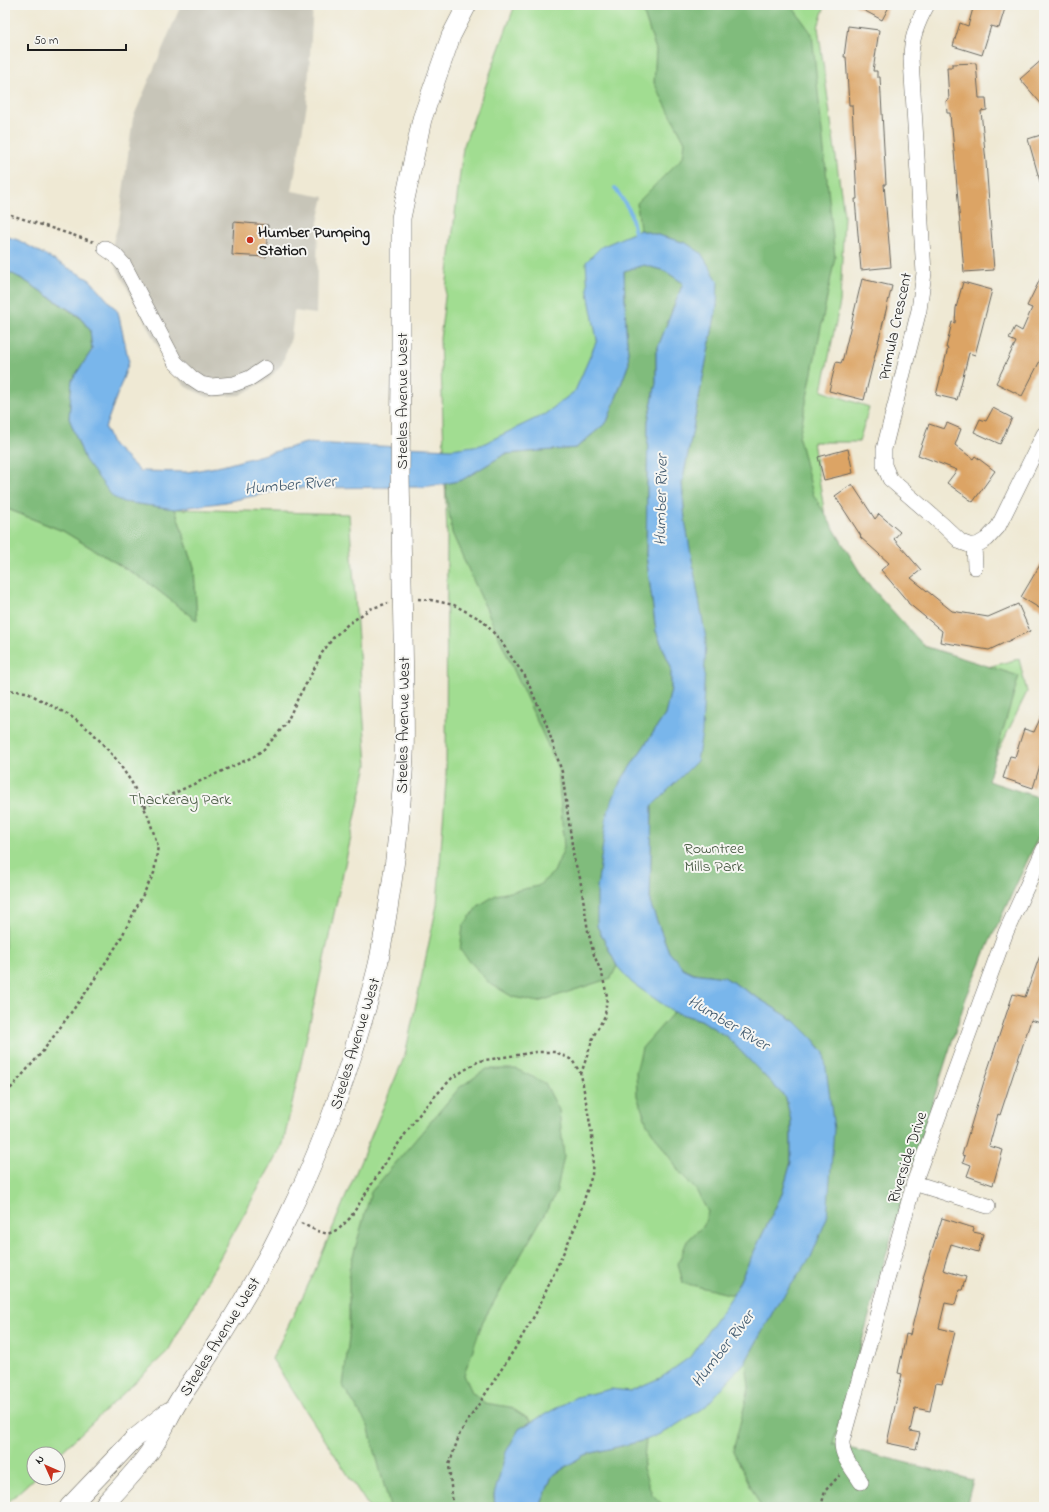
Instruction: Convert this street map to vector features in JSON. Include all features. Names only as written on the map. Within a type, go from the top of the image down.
[{"type":"main road","name":"Steeles Avenue West","points":[[102,1507],[150,1452],[175,1406],[235,1316],[270,1255],[312,1167],[351,1063],[370,998],[379,959],[392,879],[404,754],[400,474],[401,218],[422,119],[451,36],[466,5]]},
{"type":"main road","name":"Steeles Avenue West","points":[[69,1507],[134,1439],[175,1406]]},
{"type":"street","name":"Primula Crescent","points":[[927,5],[915,30],[911,48],[924,259],[923,286],[919,310],[883,458],[886,472],[890,479],[961,542],[971,545]]},
{"type":"street","points":[[105,248],[124,265],[175,362],[192,378],[201,384],[211,386],[234,384],[250,378],[265,368]]},
{"type":"street","points":[[975,567],[971,545],[977,545],[987,539],[998,527],[1044,434]]},
{"type":"street","name":"Riverside Drive","points":[[861,1482],[842,1449],[842,1441],[914,1183],[1006,932],[1044,849]]},
{"type":"street","points":[[914,1183],[988,1206]]},
{"type":"path","points":[[5,213],[83,238],[105,248]]},
{"type":"path","points":[[415,599],[431,600],[454,606],[482,620],[500,640],[525,676],[546,723],[562,772],[574,859],[580,878],[588,932],[594,955],[602,974],[607,996],[605,1016],[594,1035],[581,1074]]},
{"type":"path","points":[[144,807],[253,757],[264,749],[286,724],[322,653],[333,638],[347,625],[370,609],[392,601]]},
{"type":"path","points":[[5,690],[26,692],[69,715],[92,732],[116,759],[132,783],[144,807],[158,846],[154,873],[120,942],[86,992],[43,1050],[5,1095]]},
{"type":"path","points":[[289,1217],[317,1231],[328,1234],[339,1229],[350,1218],[393,1151],[424,1108],[452,1078],[479,1061],[536,1052],[556,1052],[572,1060],[581,1074],[592,1135],[592,1175],[576,1225],[536,1313],[514,1350],[460,1433],[449,1465],[453,1507]]},
{"type":"path","points":[[821,1507],[825,1491],[850,1465]]},
{"type":"shaded area","points":[[181,5],[313,5],[307,104],[292,191],[324,197],[318,222],[316,314],[294,311],[291,338],[282,364],[269,379],[240,395],[208,397],[186,387],[170,370],[111,257],[113,242],[119,222],[133,118]]},
{"type":"green space","name":"Rowntree Mills Park","points":[[515,5],[825,5],[818,27],[844,215],[840,302],[822,391],[869,407],[859,442],[813,442],[828,534],[925,654],[968,672],[1019,659],[1027,692],[981,787],[892,1185],[830,1507],[369,1507],[272,1359],[313,1275],[405,1055],[437,905],[446,780],[447,534],[440,339],[463,148]]},
{"type":"green space","points":[[641,5],[791,5],[812,34],[835,257],[799,438],[813,494],[864,579],[924,646],[1019,676],[988,781],[1044,799],[1044,825],[989,943],[966,998],[905,1188],[833,1444],[973,1480],[966,1507],[761,1507],[733,1451],[749,1388],[746,1361],[775,1308],[824,1053],[813,1039],[795,1021],[724,977],[693,973],[683,968],[669,952],[650,903],[652,806],[697,761],[682,484],[717,306],[686,243],[640,230],[637,203],[683,157],[685,142],[654,83],[656,50]]},
{"type":"green space","points":[[644,265],[665,271],[683,283],[656,352],[656,383],[648,421],[646,555],[656,631],[671,667],[671,689],[665,715],[620,782],[597,926],[617,966],[611,978],[538,1002],[513,997],[489,983],[460,950],[463,926],[478,906],[496,895],[538,886],[554,872],[564,848],[558,768],[452,533],[445,484],[462,480],[505,454],[576,448],[607,422],[629,363],[626,330],[624,271]]},
{"type":"green space","points":[[5,270],[24,280],[79,317],[90,330],[92,350],[72,380],[69,418],[85,460],[123,502],[175,509],[194,567],[197,621],[146,581],[63,531],[5,508]]},
{"type":"green space","name":"Thackeray Park","points":[[5,508],[63,531],[146,581],[196,620],[194,567],[175,509],[349,514],[367,765],[283,1144],[168,1351],[66,1447],[66,1446],[26,1446],[26,1485],[5,1505]]},
{"type":"green space","points":[[674,1012],[701,1020],[727,1037],[786,1098],[791,1121],[791,1162],[782,1194],[733,1295],[683,1283],[678,1264],[687,1241],[704,1225],[708,1212],[696,1190],[678,1170],[647,1124],[637,1096],[636,1072],[642,1048]]},
{"type":"green space","points":[[487,1069],[516,1069],[545,1083],[559,1110],[564,1156],[556,1194],[483,1321],[464,1375],[472,1392],[485,1403],[510,1407],[532,1421],[519,1429],[494,1495],[495,1507],[390,1507],[368,1426],[343,1386],[349,1337],[349,1270],[371,1192],[460,1087]]},
{"type":"green space","points":[[646,1440],[643,1468],[652,1494],[665,1507],[540,1507],[552,1476],[584,1455]]},
{"type":"water","name":"Humber River","points":[[640,230],[686,243],[701,253],[718,281],[717,306],[682,484],[685,520],[706,639],[702,733],[697,761],[652,806],[650,903],[669,952],[683,968],[693,973],[724,977],[795,1021],[813,1039],[824,1053],[834,1129],[827,1218],[811,1257],[775,1308],[746,1361],[706,1406],[667,1431],[646,1440],[584,1455],[552,1476],[540,1507],[495,1507],[494,1495],[506,1452],[519,1429],[576,1397],[611,1389],[630,1391],[662,1377],[690,1357],[733,1295],[782,1194],[791,1162],[791,1121],[786,1098],[727,1037],[701,1020],[674,1012],[632,983],[617,966],[597,926],[597,888],[607,813],[620,782],[665,715],[671,689],[671,667],[656,631],[646,555],[648,421],[656,383],[656,352],[683,283],[665,271],[644,265],[624,271],[626,330],[629,363],[607,422],[576,448],[505,454],[462,480],[445,484],[422,487],[290,488],[226,502],[175,509],[123,502],[113,497],[85,460],[69,418],[72,380],[92,350],[90,330],[79,316],[24,280],[5,270],[5,236],[18,240],[90,280],[118,312],[129,362],[105,428],[113,445],[140,471],[187,472],[222,466],[306,443],[451,449],[481,445],[545,414],[575,391],[597,340],[588,293],[586,262],[601,247]]},
{"type":"building","points":[[854,5],[890,5],[882,20]]},
{"type":"building","points":[[974,5],[1006,5],[999,28],[991,26],[982,55],[953,46],[960,23],[968,26]]},
{"type":"building","points":[[848,26],[879,30],[873,71],[877,71],[877,77],[880,77],[886,184],[884,184],[891,267],[861,270],[855,199],[857,199],[852,105],[849,105],[846,57],[844,57]]},
{"type":"building","points":[[1044,58],[1044,107],[1020,79]]},
{"type":"building","points":[[976,63],[979,98],[986,98],[987,110],[981,111],[994,270],[964,272],[952,127],[950,113],[947,113],[946,101],[949,100],[947,67],[952,67],[952,64]]},
{"type":"building","points":[[1044,134],[1044,184],[1041,185],[1028,139]]},
{"type":"building","name":"Humber Pumping Station","points":[[234,222],[268,225],[266,257],[232,255]]},
{"type":"building","points":[[1044,271],[1044,353],[1022,396],[996,383],[1016,342],[1009,339],[1015,327],[1022,331],[1032,308],[1027,306]]},
{"type":"building","points":[[862,279],[892,286],[864,400],[829,391],[836,362],[841,363],[843,358]]},
{"type":"building","points":[[963,282],[992,290],[975,355],[969,353],[957,400],[936,395],[948,348],[946,348],[952,322],[955,323],[956,308]]},
{"type":"building","points":[[993,408],[1012,418],[1000,444],[974,432],[980,419],[986,421]]},
{"type":"building","points":[[947,423],[961,429],[955,445],[973,459],[975,456],[995,471],[973,502],[947,483],[957,470],[918,455],[929,424],[944,429]]},
{"type":"building","points":[[848,449],[853,473],[824,480],[818,457]]},
{"type":"building","points":[[852,484],[875,519],[879,514],[900,532],[894,539],[921,570],[911,578],[952,611],[988,617],[1018,604],[1030,631],[989,650],[940,642],[942,631],[908,603],[881,570],[889,563],[860,537],[861,536],[835,496]]},
{"type":"building","points":[[1044,558],[1044,611],[1021,597]]},
{"type":"building","points":[[1044,710],[1044,756],[1033,788],[1003,778],[1010,756],[1015,757],[1024,729],[1034,732]]},
{"type":"building","points":[[1043,947],[1044,1024],[1031,1020],[1000,1115],[998,1114],[989,1146],[1003,1150],[993,1185],[967,1176],[971,1165],[963,1162],[965,1156],[962,1155],[985,1078],[1013,994],[1025,997]]},
{"type":"building","points":[[942,1218],[974,1228],[973,1232],[983,1234],[978,1252],[951,1244],[943,1270],[966,1277],[962,1290],[959,1290],[955,1305],[945,1303],[939,1328],[955,1332],[942,1384],[936,1383],[930,1411],[915,1408],[910,1431],[920,1433],[916,1449],[887,1443],[902,1374],[898,1373],[906,1334],[910,1335],[923,1278]]},
{"type":"waterway","points":[[615,188],[630,211],[636,237]]},
{"type":"place","name":"Humber Pumping Station","points":[[250,240]]}]
